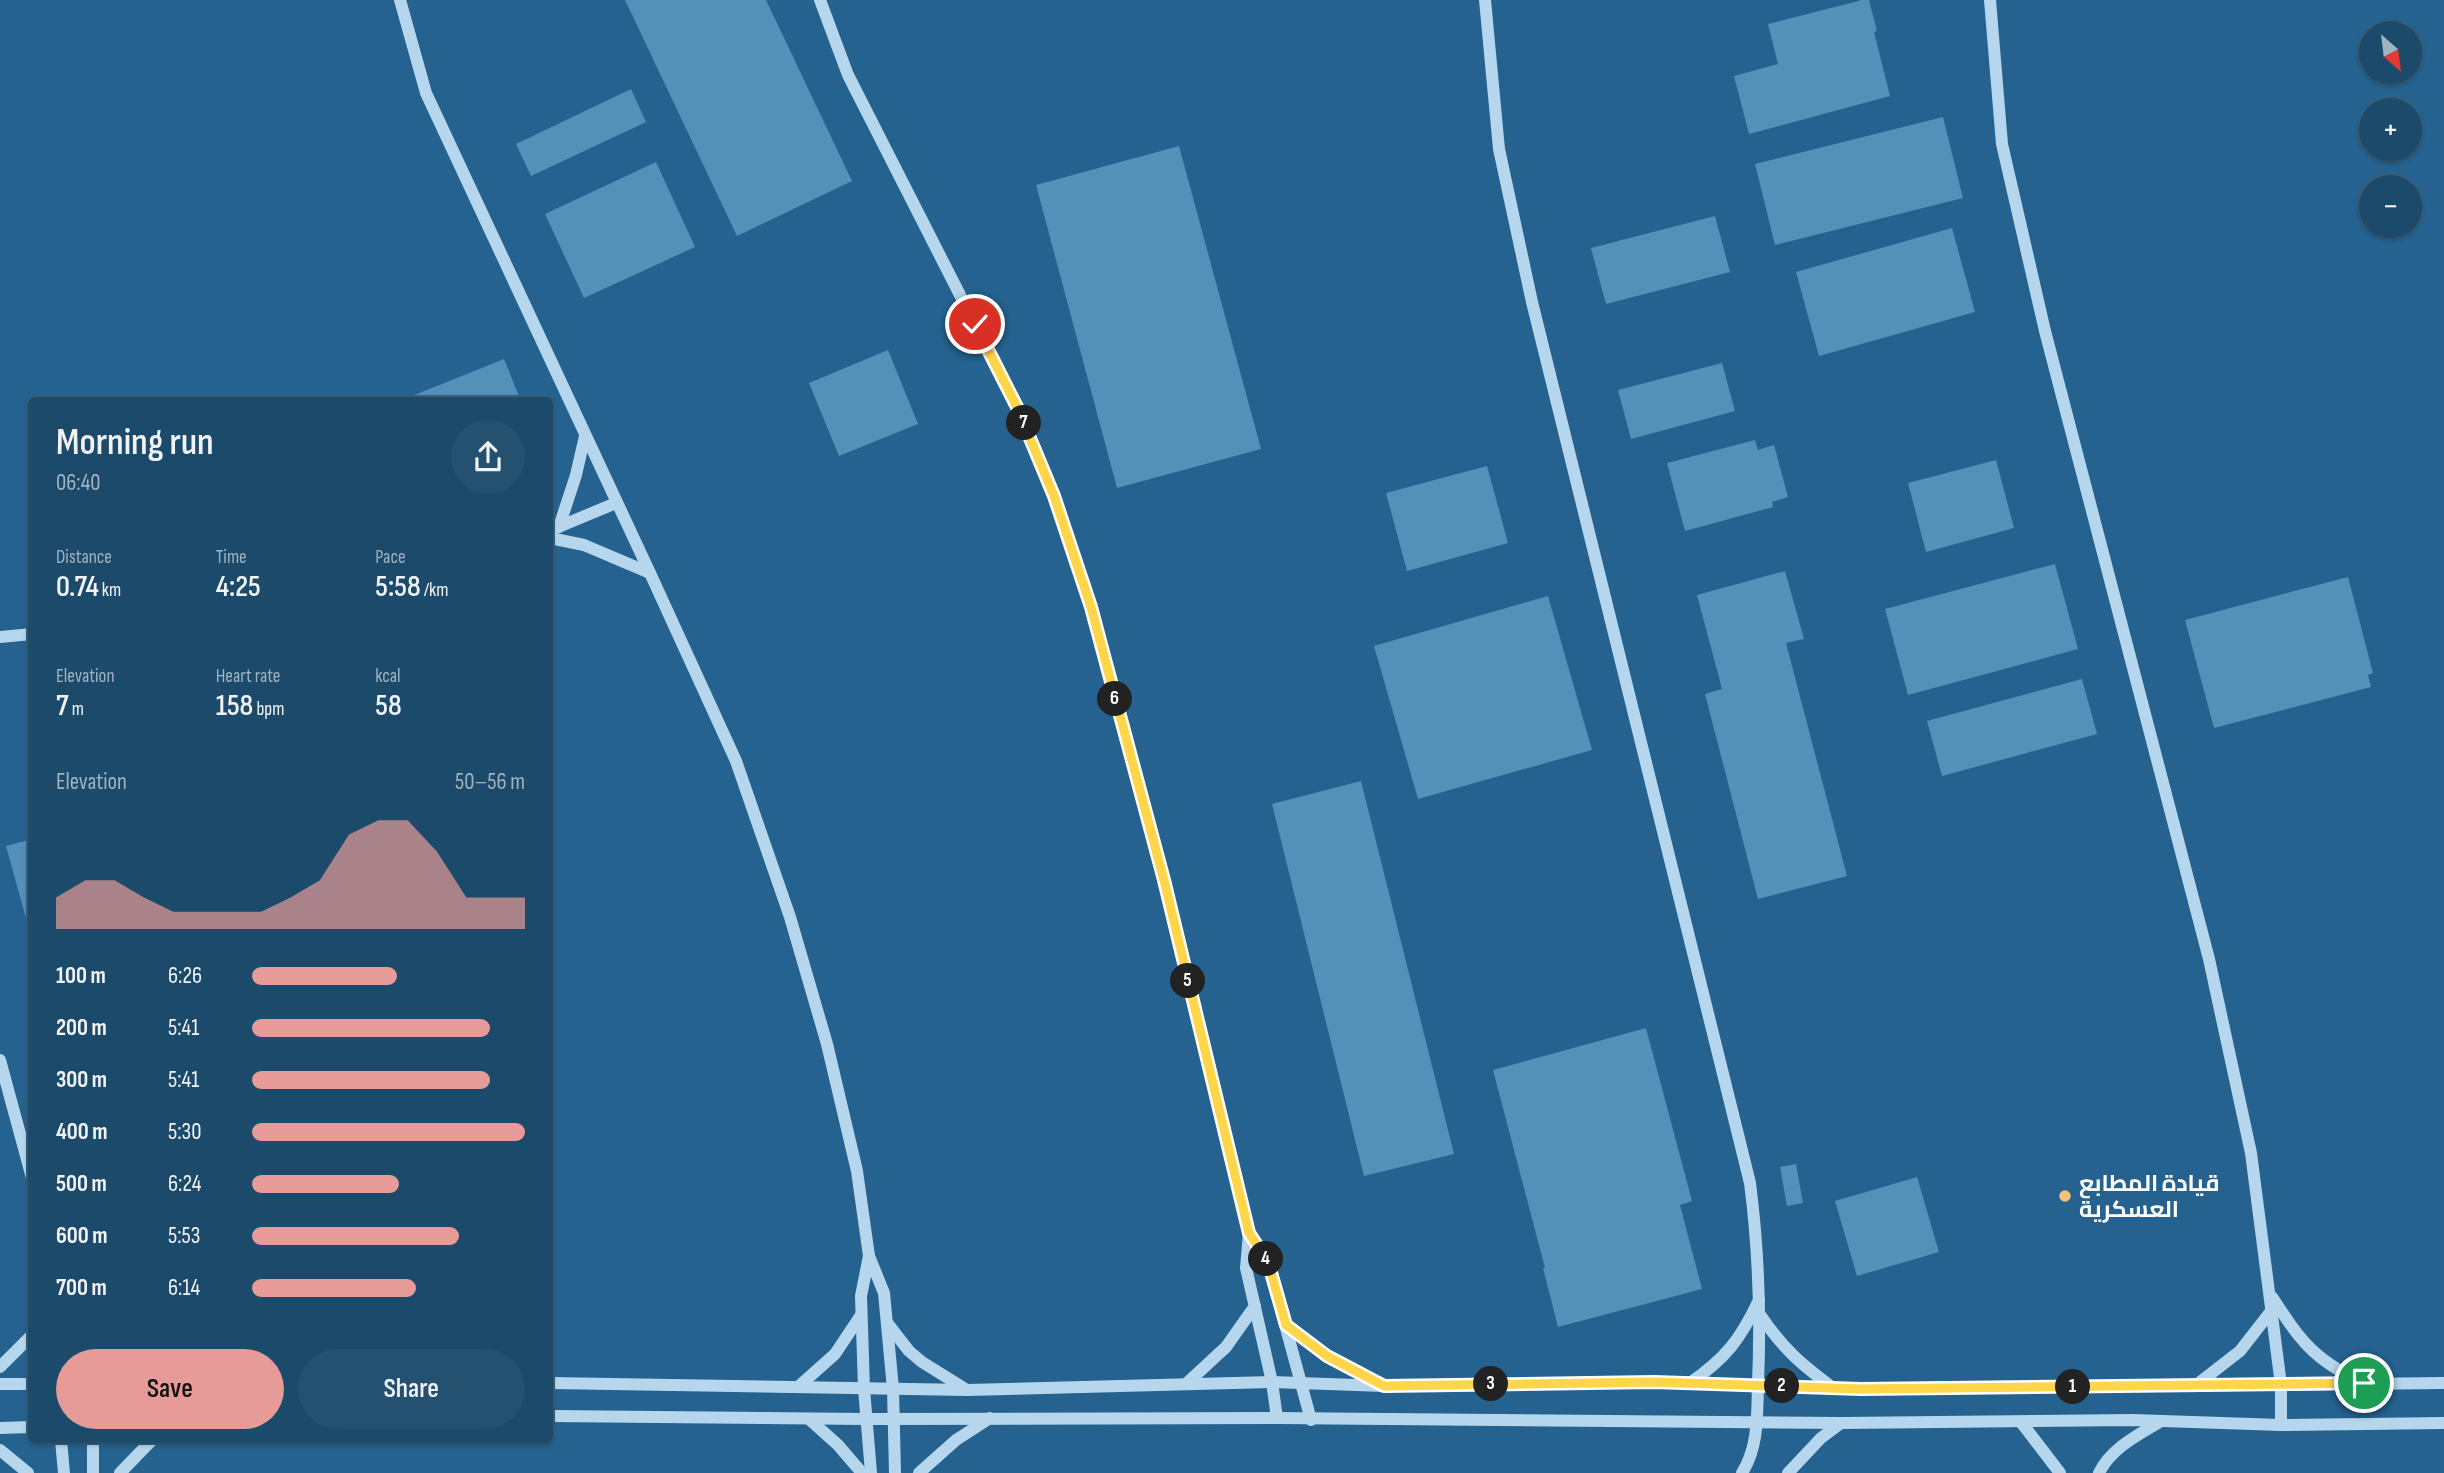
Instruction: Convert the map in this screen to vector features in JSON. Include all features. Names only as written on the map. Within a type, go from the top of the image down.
[{"type":"street","points":[[400,0],[426,93],[736,761],[790,917],[830,1057],[857,1171],[869,1256],[884,1293],[893,1389],[895,1473]]},
{"type":"street","points":[[820,0],[848,75],[1017,407],[1054,496],[1091,607],[1164,880],[1249,1233],[1246,1268],[1278,1418]]},
{"type":"street","points":[[1485,0],[1499,149],[1532,302],[1750,1183],[1757,1233],[1761,1316],[1755,1442],[1742,1473]]},
{"type":"street","points":[[1990,0],[2002,144],[2045,331],[2209,959],[2251,1153],[2281,1385],[2281,1425]]},
{"type":"street","points":[[554,529],[576,475],[585,436]]},
{"type":"street","points":[[554,529],[616,503]]},
{"type":"street","points":[[553,539],[584,545],[650,573]]},
{"type":"street","points":[[0,637],[28,634]]},
{"type":"street","points":[[0,1060],[28,1163]]},
{"type":"street","points":[[1249,1233],[1268,1262],[1311,1420]]},
{"type":"street","points":[[869,1256],[860,1296],[871,1473]]},
{"type":"street","points":[[2270,1296],[2297,1335],[2314,1353],[2333,1368],[2364,1383]]},
{"type":"street","points":[[1690,1383],[1726,1356],[1761,1297]]},
{"type":"street","points":[[1186,1384],[1226,1347],[1255,1306]]},
{"type":"street","points":[[2195,1386],[2240,1351],[2272,1310]]},
{"type":"street","points":[[798,1387],[835,1354],[861,1315]]},
{"type":"street","points":[[1761,1316],[1784,1348],[1833,1388]]},
{"type":"street","points":[[887,1323],[909,1351],[967,1391]]},
{"type":"street","points":[[1286,1325],[1327,1356],[1384,1386]]},
{"type":"street","points":[[0,1367],[28,1339]]},
{"type":"street","points":[[553,1382],[967,1391],[1272,1382],[1384,1386],[1690,1383],[1833,1388],[2444,1383]]},
{"type":"street","points":[[0,1384],[28,1384]]},
{"type":"street","points":[[553,1416],[1842,1423],[2161,1421],[2281,1425],[2444,1423]]},
{"type":"street","points":[[919,1473],[956,1440],[991,1418]]},
{"type":"street","points":[[810,1419],[838,1444],[862,1473]]},
{"type":"street","points":[[2099,1473],[2103,1464],[2124,1443],[2161,1421]]},
{"type":"street","points":[[2021,1422],[2060,1473]]},
{"type":"street","points":[[1788,1473],[1821,1438],[1842,1423]]},
{"type":"street","points":[[0,1428],[28,1427]]},
{"type":"street","points":[[61,1443],[64,1473]]},
{"type":"street","points":[[93,1443],[93,1473]]},
{"type":"street","points":[[121,1473],[149,1443]]},
{"type":"street","points":[[0,1450],[28,1473]]},
{"type":"building","points":[[625,0],[766,0],[852,181],[737,236]]},
{"type":"building","points":[[1869,0],[1890,96],[1749,134],[1734,76],[1778,64],[1768,24]]},
{"type":"building","points":[[631,89],[646,122],[531,176],[516,144]]},
{"type":"building","points":[[1943,117],[1963,198],[1775,245],[1755,164]]},
{"type":"building","points":[[1179,146],[1261,449],[1117,488],[1036,185]]},
{"type":"building","points":[[656,162],[695,247],[584,298],[545,214]]},
{"type":"building","points":[[1715,216],[1730,272],[1606,304],[1591,248]]},
{"type":"building","points":[[1952,228],[1975,312],[1819,356],[1796,272]]},
{"type":"building","points":[[888,350],[918,424],[839,456],[809,383]]},
{"type":"building","points":[[504,359],[519,397],[409,397]]},
{"type":"building","points":[[1722,363],[1735,411],[1631,439],[1618,390]]},
{"type":"building","points":[[1755,440],[1758,450],[1774,445],[1788,497],[1772,502],[1773,507],[1685,531],[1667,463]]},
{"type":"building","points":[[1996,460],[2014,528],[1926,552],[1908,483]]},
{"type":"building","points":[[1487,466],[1508,543],[1407,571],[1386,493]]},
{"type":"building","points":[[2055,564],[2078,649],[1908,695],[1885,609]]},
{"type":"building","points":[[1785,571],[1804,639],[1786,643],[1847,876],[1758,899],[1705,694],[1722,689],[1697,595]]},
{"type":"building","points":[[2348,577],[2373,673],[2368,675],[2371,687],[2214,728],[2185,620]]},
{"type":"building","points":[[1548,596],[1592,750],[1418,799],[1374,646]]},
{"type":"building","points":[[2082,679],[2097,734],[1942,776],[1927,721]]},
{"type":"building","points":[[1361,781],[1454,1154],[1364,1176],[1272,804]]},
{"type":"building","points":[[28,840],[28,922],[27,922],[6,846]]},
{"type":"building","points":[[1646,1028],[1692,1201],[1680,1205],[1702,1289],[1558,1327],[1493,1070]]},
{"type":"building","points":[[1796,1164],[1803,1203],[1787,1206],[1780,1167]]},
{"type":"building","points":[[1917,1177],[1939,1252],[1857,1276],[1835,1201]]},
{"type":"place","name":"قيادة المطابع العسكرية","points":[[2065,1196]]},
{"type":"route","points":[[975,324],[1017,407],[1054,496],[1091,607],[1164,880],[1249,1233],[1268,1262],[1286,1325],[1327,1356],[1384,1386],[1654,1382],[1861,1389],[2364,1383]]}]
